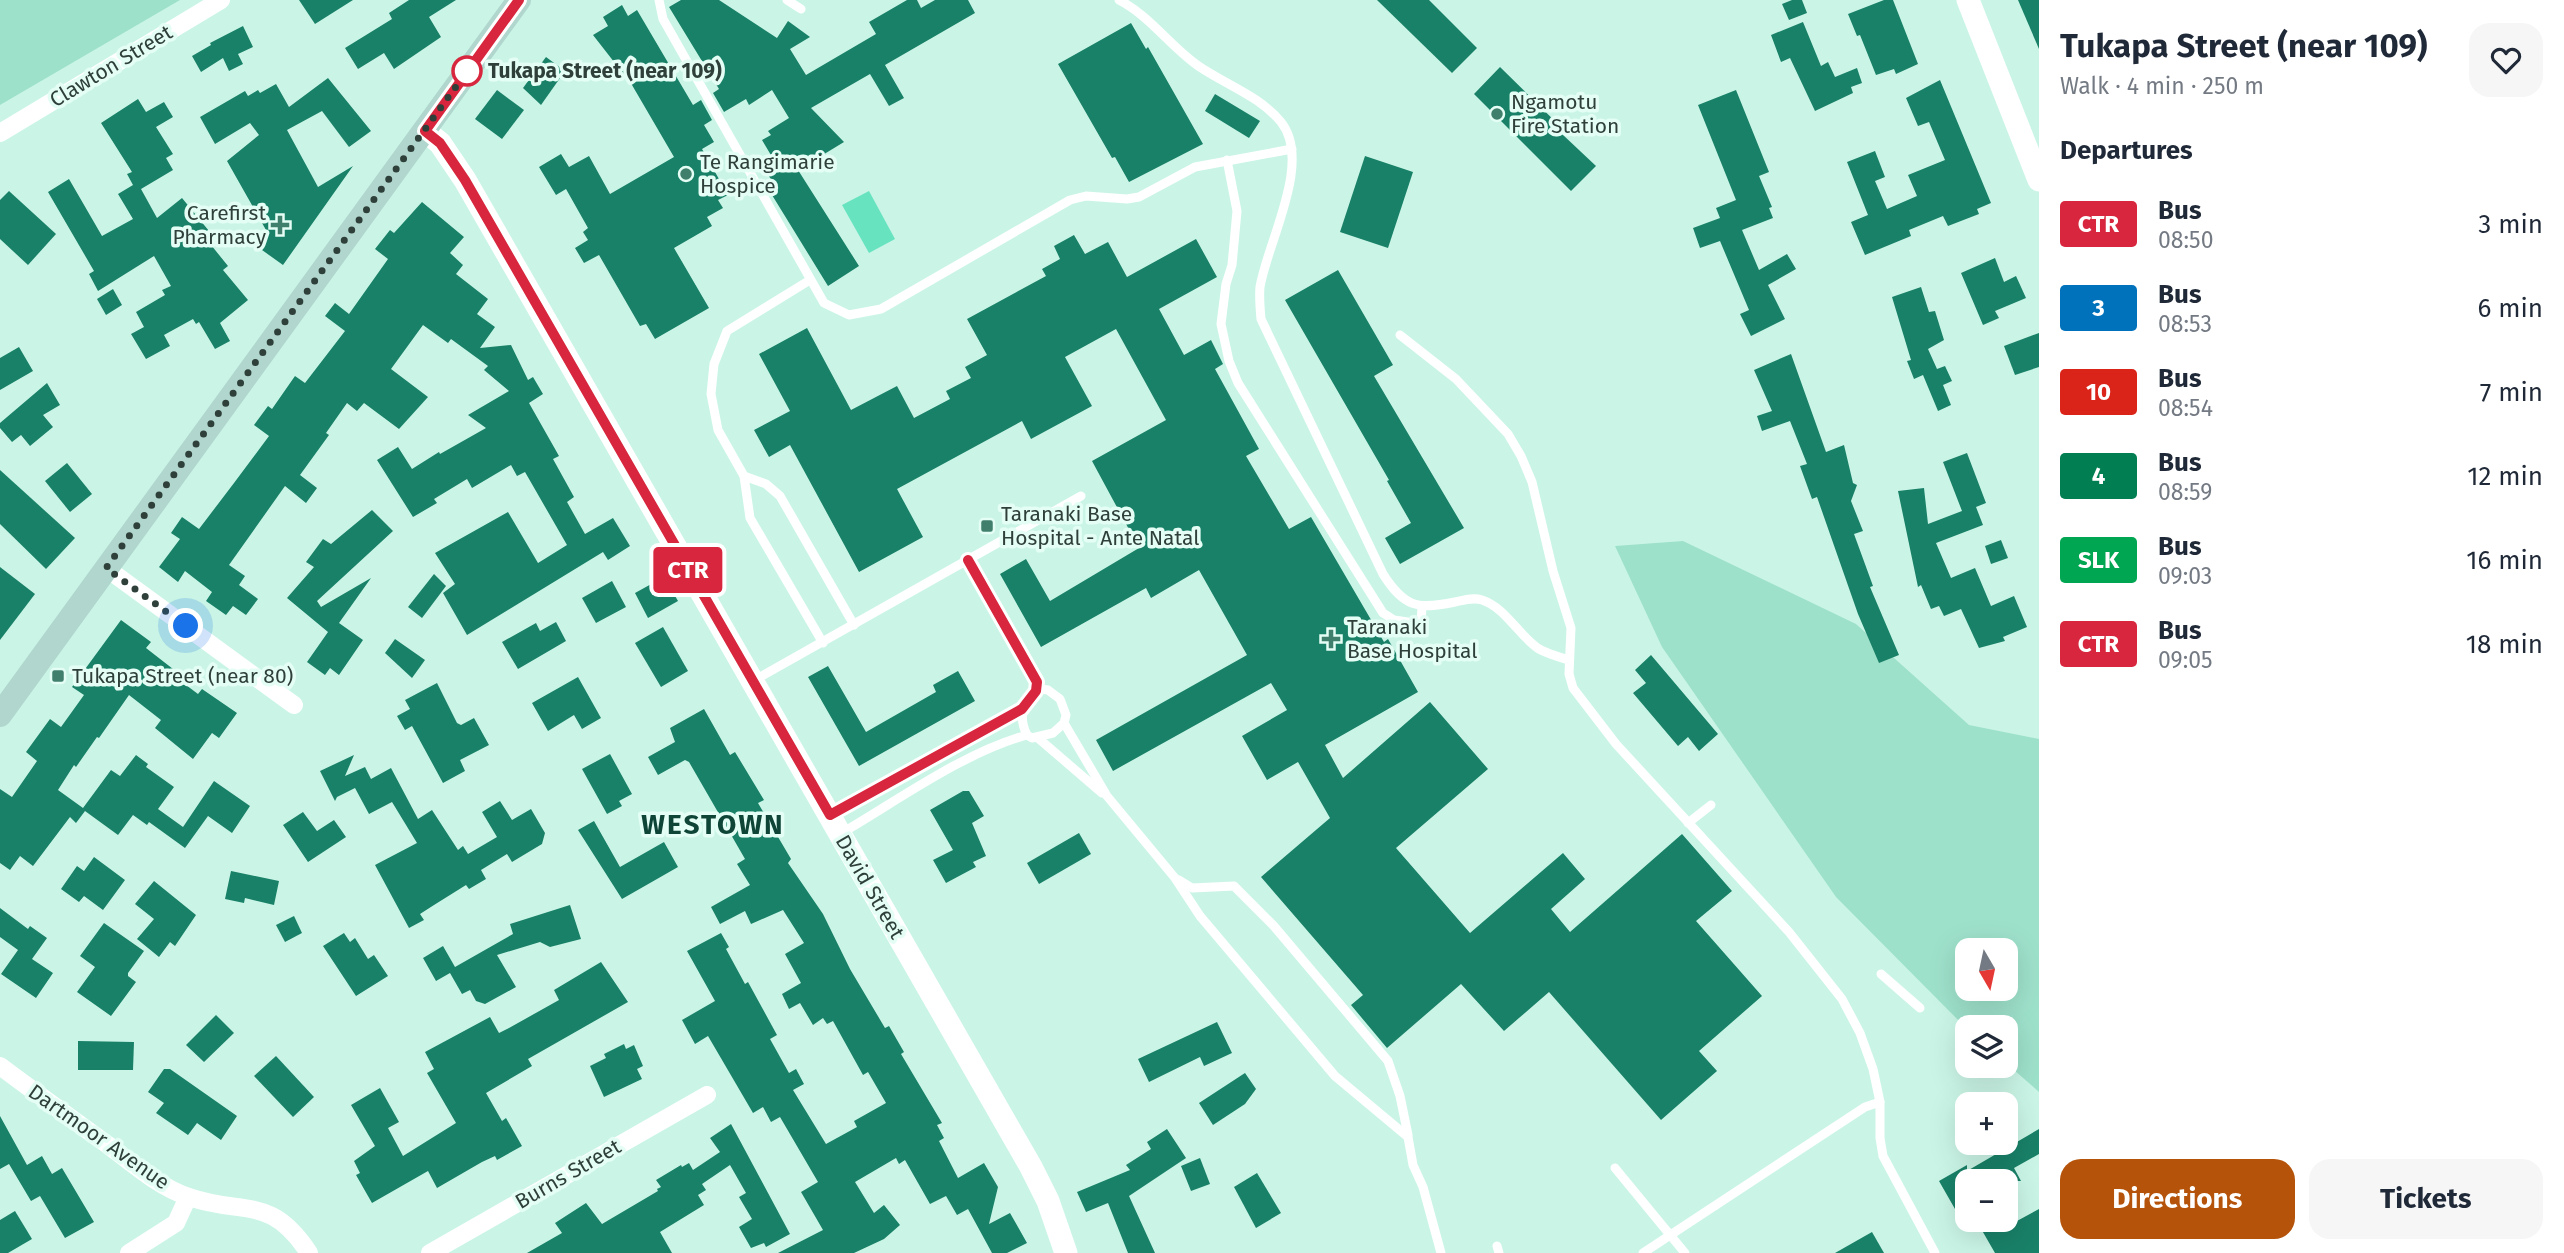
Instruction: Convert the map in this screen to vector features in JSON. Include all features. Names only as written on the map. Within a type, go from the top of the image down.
[{"type":"main road","points":[[0,715],[519,0]]},
{"type":"street","name":"Clawton Street","points":[[0,133],[221,0]]},
{"type":"street","points":[[1968,0],[2039,180]]},
{"type":"street","name":"David Street","points":[[425,131],[440,143],[465,180],[1031,1167],[1048,1201],[1066,1253]]},
{"type":"street","points":[[106,568],[294,705]]},
{"type":"street","name":"Dartmoor Avenue","points":[[0,1066],[146,1173],[188,1197],[266,1212],[281,1220],[309,1253]]},
{"type":"street","name":"Burns Street","points":[[430,1253],[707,1095]]},
{"type":"street","points":[[129,1253],[176,1223],[188,1197]]},
{"type":"lane","points":[[659,0],[663,19],[810,280],[824,303],[849,315],[881,309],[1070,200],[1086,196],[1127,200],[1139,197],[1195,167],[1292,149]]},
{"type":"lane","points":[[787,0],[801,9]]},
{"type":"lane","points":[[1119,0],[1139,11],[1175,48],[1282,122],[1292,149],[1289,182],[1260,286],[1261,319],[1383,574],[1396,594],[1407,603],[1422,606],[1475,598],[1485,601],[1499,610],[1538,648],[1569,660]]},
{"type":"lane","points":[[1227,160],[1237,211],[1236,234],[1221,324],[1223,341],[1238,383],[1383,613],[1394,620],[1420,624],[1422,606]]},
{"type":"lane","points":[[810,280],[727,331],[714,364],[711,394],[718,430],[744,476],[750,518],[823,643]]},
{"type":"lane","points":[[1400,335],[1456,379],[1508,434],[1521,456],[1532,482],[1553,571],[1571,628],[1569,660],[1573,688],[1616,744],[1789,932],[1842,999],[1860,1033],[1873,1069],[1880,1102],[1883,1156],[1935,1253]]},
{"type":"lane","points":[[744,476],[766,484],[780,496],[854,625]]},
{"type":"lane","points":[[752,682],[1081,496]]},
{"type":"lane","points":[[835,825],[1022,709],[1036,691],[1037,682],[968,560]]},
{"type":"lane","points":[[1036,691],[1048,690],[1056,694],[1064,707],[1064,723],[1107,796],[1175,878],[1200,916],[1335,1076],[1408,1137]]},
{"type":"lane","points":[[1022,709],[1027,734]]},
{"type":"lane","points":[[1038,738],[1053,733],[1064,723]]},
{"type":"lane","points":[[835,825],[1003,741],[1027,734],[1038,738],[1107,796]]},
{"type":"lane","points":[[1688,823],[1711,805]]},
{"type":"lane","points":[[1175,878],[1192,888],[1234,886],[1273,925],[1388,1061],[1400,1096],[1413,1165],[1423,1187],[1441,1253]]},
{"type":"lane","points":[[1881,974],[1920,1008]]},
{"type":"lane","points":[[1643,1253],[1865,1107],[1880,1102]]},
{"type":"lane","points":[[1615,1168],[1685,1253]]},
{"type":"shaded area","points":[[0,0],[180,0],[0,105]]},
{"type":"shaded area","points":[[869,191],[895,239],[869,253],[842,205]]},
{"type":"shaded area","points":[[1683,541],[1856,624],[1969,725],[2039,739],[2039,1092],[2018,1074],[2018,1015],[1955,1017],[1836,897],[1662,647],[1615,546]]},
{"type":"building","points":[[299,0],[353,0],[315,24]]},
{"type":"building","points":[[409,0],[456,0],[429,17],[441,37],[394,69],[384,53],[358,69],[345,48],[392,19],[389,13]]},
{"type":"building","points":[[681,0],[719,0],[777,38],[788,21],[810,37],[790,49],[806,75],[876,34],[869,22],[907,0],[917,0],[921,8],[935,0],[968,0],[975,13],[885,65],[904,98],[889,106],[870,74],[811,108],[844,142],[798,170],[859,266],[828,286],[772,195],[778,191],[767,173],[778,167],[762,140],[771,135],[768,131],[789,118],[772,90],[749,105],[746,99],[724,112],[713,93],[719,89],[669,7]]},
{"type":"building","points":[[1377,0],[1429,0],[1477,48],[1452,73]]},
{"type":"building","points":[[1802,0],[1807,13],[1789,20],[1782,4]]},
{"type":"building","points":[[1884,0],[1893,0],[1918,64],[1896,74],[1894,69],[1876,75],[1860,35],[1857,36],[1848,14]]},
{"type":"building","points":[[2018,0],[2039,0],[2039,49]]},
{"type":"building","name":"Te Rangimarie Hospice","points":[[622,5],[628,16],[637,10],[693,105],[701,100],[712,120],[704,125],[714,142],[702,149],[728,195],[718,200],[723,208],[707,217],[712,226],[674,248],[709,308],[655,339],[646,324],[640,326],[599,255],[584,263],[575,248],[588,240],[583,232],[588,228],[566,189],[556,195],[539,167],[561,154],[569,167],[589,156],[610,194],[674,157],[632,85],[593,35],[608,26],[603,17]]},
{"type":"building","points":[[1803,22],[1821,66],[1828,62],[1835,77],[1857,68],[1862,83],[1851,87],[1853,93],[1815,111],[1790,58],[1781,62],[1771,35]]},
{"type":"building","points":[[1131,23],[1146,49],[1148,47],[1203,144],[1129,182],[1115,157],[1112,158],[1058,64]]},
{"type":"building","points":[[243,26],[253,47],[238,54],[243,64],[229,71],[223,58],[201,72],[192,56]]},
{"type":"building","points":[[546,57],[565,71],[541,105],[523,88]]},
{"type":"building","points":[[1500,67],[1565,131],[1562,134],[1596,166],[1571,191],[1474,94]]},
{"type":"building","points":[[328,78],[371,131],[349,147],[322,111],[287,130],[318,187],[353,166],[283,265],[255,245],[266,230],[227,161],[259,135],[250,123],[215,144],[200,117],[245,91],[248,96],[276,84],[289,107]]},
{"type":"building","points":[[1940,80],[1991,203],[1977,209],[1979,214],[1948,226],[1943,216],[1909,230],[1911,236],[1865,255],[1851,222],[1868,215],[1847,162],[1875,151],[1885,177],[1875,181],[1887,209],[1917,196],[1908,175],[1945,160],[1929,122],[1918,126],[1906,98]]},
{"type":"building","points":[[497,90],[524,110],[502,139],[475,119]]},
{"type":"building","points":[[1736,90],[1769,172],[1759,176],[1772,207],[1769,208],[1773,218],[1742,230],[1759,270],[1787,254],[1796,269],[1768,285],[1785,319],[1751,336],[1740,314],[1749,310],[1720,241],[1700,248],[1693,228],[1720,218],[1716,208],[1736,200],[1698,105]]},
{"type":"building","points":[[1215,94],[1260,121],[1249,138],[1205,111]]},
{"type":"building","points":[[138,99],[146,112],[164,102],[173,117],[156,127],[173,154],[166,158],[173,170],[141,189],[157,218],[182,198],[209,231],[203,235],[228,266],[223,270],[248,300],[220,323],[230,341],[215,349],[199,322],[196,324],[193,319],[164,335],[170,346],[146,359],[131,334],[144,327],[136,312],[165,295],[162,290],[171,286],[154,256],[98,291],[89,274],[94,271],[48,192],[69,179],[102,236],[133,219],[118,194],[133,185],[127,174],[132,172],[101,123]]},
{"type":"building","points":[[1365,156],[1413,172],[1388,248],[1340,232]]},
{"type":"building","points":[[9,191],[56,234],[28,265],[0,239],[0,200]]},
{"type":"building","points":[[422,202],[464,237],[450,253],[463,265],[456,274],[488,299],[477,314],[495,327],[480,348],[511,345],[528,380],[533,377],[543,394],[529,403],[559,456],[553,459],[574,497],[567,502],[585,534],[613,518],[630,546],[608,560],[603,552],[467,635],[443,593],[455,584],[435,553],[508,512],[538,563],[567,545],[525,472],[517,476],[511,465],[472,488],[467,479],[434,499],[437,503],[413,517],[377,460],[398,447],[412,469],[486,428],[468,415],[509,391],[484,370],[488,366],[451,339],[448,343],[423,325],[391,369],[428,397],[399,429],[364,403],[357,411],[347,403],[326,433],[329,435],[300,475],[317,488],[306,503],[285,486],[229,565],[245,576],[239,585],[258,599],[246,615],[233,606],[226,615],[206,601],[212,592],[185,571],[178,582],[159,567],[180,539],[171,533],[182,517],[199,529],[234,483],[269,436],[254,425],[268,406],[272,409],[295,376],[305,383],[345,331],[325,316],[335,303],[349,314],[388,259],[375,249],[390,230],[394,233]]},
{"type":"building","points":[[1074,235],[1085,254],[1108,242],[1127,277],[1196,239],[1217,277],[1159,309],[1184,355],[1211,340],[1223,364],[1215,369],[1259,449],[1246,456],[1289,529],[1311,517],[1384,642],[1388,639],[1418,692],[1325,745],[1343,778],[1430,702],[1488,769],[1396,848],[1470,933],[1563,853],[1585,879],[1551,909],[1570,932],[1682,834],[1732,891],[1696,921],[1762,996],[1699,1051],[1717,1071],[1661,1120],[1549,992],[1504,1031],[1461,984],[1387,1048],[1351,1005],[1363,995],[1261,877],[1330,818],[1298,762],[1267,780],[1242,736],[1287,710],[1271,683],[1113,771],[1096,740],[1247,655],[1199,570],[1151,598],[1146,588],[1041,647],[1000,574],[1026,559],[1050,601],[1139,548],[1092,461],[1166,420],[1116,329],[1065,357],[1092,406],[1031,439],[1022,421],[897,489],[923,537],[859,572],[790,445],[769,457],[754,430],[790,411],[759,354],[807,328],[851,410],[897,386],[914,418],[950,399],[946,391],[971,378],[965,367],[987,355],[967,319],[1046,276],[1042,269],[1060,259],[1054,246]]},
{"type":"building","points":[[1995,258],[2004,282],[2016,276],[2026,298],[1995,311],[1999,318],[1983,325],[1961,273]]},
{"type":"building","points":[[1338,270],[1393,365],[1374,376],[1464,528],[1400,564],[1385,538],[1411,523],[1285,300]]},
{"type":"building","points":[[1921,287],[1929,312],[1935,311],[1944,340],[1928,349],[1937,369],[1945,366],[1952,381],[1943,385],[1951,405],[1938,411],[1923,375],[1914,379],[1892,297]]},
{"type":"building","points":[[113,289],[122,305],[106,315],[97,299]]},
{"type":"building","points":[[2039,333],[2039,367],[2015,375],[2004,346]]},
{"type":"building","points":[[19,347],[33,371],[0,390],[0,358]]},
{"type":"building","points":[[1791,354],[1826,452],[1844,445],[1853,483],[1857,485],[1851,501],[1863,531],[1854,534],[1873,586],[1870,587],[1899,655],[1879,663],[1858,614],[1817,497],[1812,499],[1800,466],[1807,464],[1790,421],[1762,431],[1757,416],[1772,411],[1754,370]]},
{"type":"building","points":[[47,383],[60,405],[43,415],[53,427],[30,446],[21,435],[12,442],[0,428],[0,423]]},
{"type":"building","points":[[1967,453],[1986,503],[1976,507],[1983,525],[1936,543],[1951,578],[1975,568],[1991,606],[2014,596],[2027,627],[2003,637],[2005,641],[1979,648],[1961,609],[1944,616],[1939,606],[1931,609],[1921,585],[1918,587],[1898,491],[1924,488],[1928,524],[1962,511],[1943,462]]},
{"type":"building","points":[[67,463],[92,494],[70,512],[45,481]]},
{"type":"building","points":[[0,470],[75,538],[46,569],[0,524]]},
{"type":"building","points":[[372,510],[393,531],[317,601],[321,607],[371,578],[339,623],[363,640],[339,675],[330,668],[325,675],[307,662],[328,632],[287,598],[314,567],[306,562],[323,539],[331,544]]},
{"type":"building","points":[[2001,540],[2008,558],[1991,564],[1985,546]]},
{"type":"building","points":[[0,567],[35,594],[0,640]]},
{"type":"building","points":[[434,574],[446,586],[422,618],[408,607]]},
{"type":"building","points":[[664,577],[678,601],[648,618],[635,593]]},
{"type":"building","points":[[612,581],[626,607],[596,623],[582,598]]},
{"type":"building","points":[[121,620],[151,642],[146,648],[173,669],[170,673],[198,694],[202,689],[237,713],[219,738],[212,733],[193,759],[155,728],[161,720],[129,695],[99,738],[97,737],[76,767],[74,765],[58,790],[83,808],[111,770],[120,776],[136,755],[148,764],[146,767],[174,787],[158,809],[183,827],[214,781],[250,806],[232,833],[208,816],[185,848],[149,822],[147,825],[133,815],[118,835],[85,811],[76,823],[70,817],[33,866],[20,856],[10,870],[0,863],[0,789],[12,797],[37,761],[26,752],[50,719],[61,727],[84,695],[72,687]]},
{"type":"building","points":[[556,622],[566,641],[518,669],[502,642],[536,623],[540,631]]},
{"type":"building","points":[[663,627],[688,671],[661,687],[635,643]]},
{"type":"building","points":[[395,639],[425,660],[412,678],[385,653]]},
{"type":"building","points":[[1651,655],[1718,734],[1699,751],[1688,737],[1678,746],[1633,693],[1646,683],[1635,670]]},
{"type":"building","points":[[828,666],[866,732],[936,692],[933,685],[958,671],[975,701],[859,766],[808,677]]},
{"type":"building","points":[[578,677],[601,718],[582,729],[574,715],[548,731],[532,703]]},
{"type":"building","points":[[437,683],[457,723],[461,725],[474,718],[489,745],[460,760],[465,771],[443,783],[412,726],[405,730],[397,716],[410,709],[405,700]]},
{"type":"building","points":[[704,709],[730,755],[735,752],[764,800],[758,803],[791,859],[788,863],[823,914],[850,969],[885,1028],[889,1026],[904,1052],[901,1054],[942,1123],[937,1125],[944,1138],[939,1141],[958,1178],[984,1163],[998,1187],[989,1224],[1010,1213],[1027,1243],[1007,1253],[992,1253],[968,1209],[957,1215],[946,1196],[930,1204],[905,1160],[899,1164],[896,1158],[855,1182],[874,1213],[884,1205],[900,1225],[884,1239],[854,1253],[778,1253],[823,1230],[801,1192],[818,1182],[780,1117],[771,1122],[763,1107],[753,1113],[708,1036],[695,1044],[682,1020],[715,1001],[687,951],[721,933],[729,947],[726,949],[745,984],[748,982],[777,1035],[770,1039],[789,1073],[796,1069],[804,1084],[793,1090],[826,1144],[857,1127],[854,1121],[886,1103],[868,1072],[863,1075],[833,1021],[827,1024],[823,1018],[813,1025],[800,1003],[789,1009],[782,994],[801,983],[785,954],[804,943],[783,910],[751,924],[745,911],[720,924],[711,907],[750,885],[737,864],[745,859],[689,762],[685,760],[658,775],[648,757],[675,742],[670,728]]},
{"type":"building","points":[[610,754],[632,794],[619,801],[622,806],[607,814],[582,769]]},
{"type":"building","points":[[354,755],[345,776],[365,767],[371,779],[391,768],[418,819],[432,810],[458,850],[463,846],[468,854],[497,837],[482,812],[500,801],[512,820],[531,809],[545,833],[542,844],[512,862],[507,854],[481,870],[486,879],[469,889],[466,885],[434,905],[420,914],[424,920],[409,928],[375,865],[417,843],[392,802],[369,814],[355,788],[337,797],[335,801],[320,771]]},
{"type":"building","points":[[963,791],[969,791],[984,816],[972,823],[986,856],[973,862],[976,867],[946,883],[933,860],[953,850],[930,810]]},
{"type":"building","points":[[303,812],[317,831],[334,820],[346,837],[308,862],[283,825]]},
{"type":"building","points":[[594,821],[620,867],[664,842],[678,867],[622,899],[578,830]]},
{"type":"building","points":[[1079,833],[1091,854],[1039,884],[1027,863]]},
{"type":"building","points":[[94,857],[125,880],[103,910],[84,896],[79,902],[61,889],[77,866],[84,871]]},
{"type":"building","points":[[231,871],[279,881],[274,905],[245,898],[244,903],[225,899]]},
{"type":"building","points":[[154,881],[196,915],[175,946],[170,942],[159,957],[137,939],[154,919],[135,904]]},
{"type":"building","points":[[570,905],[581,939],[550,947],[540,942],[497,955],[516,987],[485,1004],[476,1001],[470,990],[462,994],[450,973],[436,981],[423,958],[443,946],[455,967],[513,934],[510,924]]},
{"type":"building","points":[[0,908],[28,929],[30,926],[47,938],[32,959],[53,973],[36,998],[1,974],[18,950],[0,937]]},
{"type":"building","points":[[294,916],[302,933],[285,942],[276,925]]},
{"type":"building","points":[[104,923],[144,951],[128,973],[136,982],[111,1016],[77,992],[95,967],[80,956]]},
{"type":"building","points":[[344,933],[350,942],[355,938],[368,959],[374,955],[388,976],[356,996],[323,946]]},
{"type":"building","points":[[601,962],[628,1002],[528,1059],[532,1066],[486,1093],[502,1121],[506,1118],[522,1146],[497,1160],[495,1156],[482,1162],[437,1188],[428,1171],[372,1203],[356,1175],[360,1173],[354,1161],[375,1146],[351,1105],[380,1088],[399,1122],[388,1128],[403,1156],[456,1123],[427,1073],[434,1069],[425,1052],[490,1017],[499,1033],[509,1028],[559,1000],[554,990]]},
{"type":"building","points":[[216,1015],[234,1033],[204,1062],[186,1045]]},
{"type":"building","points":[[1217,1022],[1232,1053],[1204,1066],[1200,1057],[1149,1082],[1138,1059]]},
{"type":"building","points":[[78,1041],[134,1042],[133,1070],[78,1070]]},
{"type":"building","points":[[624,1044],[626,1049],[634,1045],[643,1066],[637,1069],[642,1079],[604,1097],[590,1066],[606,1058],[604,1054]]},
{"type":"building","points":[[276,1056],[314,1097],[293,1117],[254,1076]]},
{"type":"building","points":[[164,1069],[170,1069],[237,1116],[221,1140],[197,1123],[188,1135],[156,1113],[164,1103],[148,1092]]},
{"type":"building","points":[[1245,1073],[1256,1089],[1245,1104],[1213,1125],[1199,1103]]},
{"type":"building","points":[[0,1116],[27,1165],[42,1156],[52,1174],[62,1168],[94,1222],[65,1238],[40,1196],[31,1201],[9,1164],[0,1169]]},
{"type":"building","points":[[731,1124],[790,1234],[766,1247],[764,1243],[751,1248],[739,1227],[752,1219],[739,1197],[746,1193],[730,1165],[702,1184],[706,1190],[698,1195],[704,1205],[660,1232],[672,1253],[527,1253],[562,1233],[555,1223],[586,1203],[602,1224],[658,1191],[661,1187],[656,1180],[681,1165],[682,1167],[689,1163],[693,1170],[720,1152],[710,1138]]},
{"type":"building","points":[[1167,1129],[1186,1158],[1129,1196],[1155,1253],[1128,1253],[1108,1203],[1086,1212],[1077,1192],[1130,1170],[1126,1165],[1151,1149],[1147,1142]]},
{"type":"building","points":[[2039,1129],[2039,1154],[2015,1169],[1970,1169],[1994,1155],[2018,1155],[2018,1141]]},
{"type":"building","points":[[1200,1158],[1210,1184],[1191,1191],[1181,1166]]},
{"type":"building","points":[[1955,1172],[1955,1209],[1939,1181]]},
{"type":"building","points":[[1257,1173],[1281,1213],[1256,1228],[1234,1187]]},
{"type":"building","points":[[2039,1209],[2039,1253],[1995,1253],[1983,1232],[2018,1232],[2018,1220]]},
{"type":"building","points":[[15,1211],[32,1239],[8,1253],[0,1253],[0,1220]]},
{"type":"building","points":[[1872,1232],[1884,1253],[1835,1253]]},
{"type":"bus line","name":"CTR","points":[[519,0],[425,131],[440,143],[465,180],[830,815],[1022,709],[1036,691],[1037,682],[968,560]]},
{"type":"place","name":"Tukapa Street (near 109)","points":[[467,71]]},
{"type":"place","name":"Ngamotu Fire Station","points":[[1497,114]]},
{"type":"place","name":"Te Rangimarie Hospice","points":[[686,174]]},
{"type":"place","name":"Carefirst Pharmacy","points":[[280,225]]},
{"type":"place","name":"Taranaki Base Hospital - Ante Natal","points":[[987,526]]},
{"type":"place","name":"Taranaki Base Hospital","points":[[1331,639]]},
{"type":"place","name":"Tukapa Street (near 80)","points":[[58,676]]},
{"type":"district","name":"WESTOWN","points":[[713,824]]},
{"type":"route","points":[[186,626],[106,568],[471,66],[467,71]]}]
